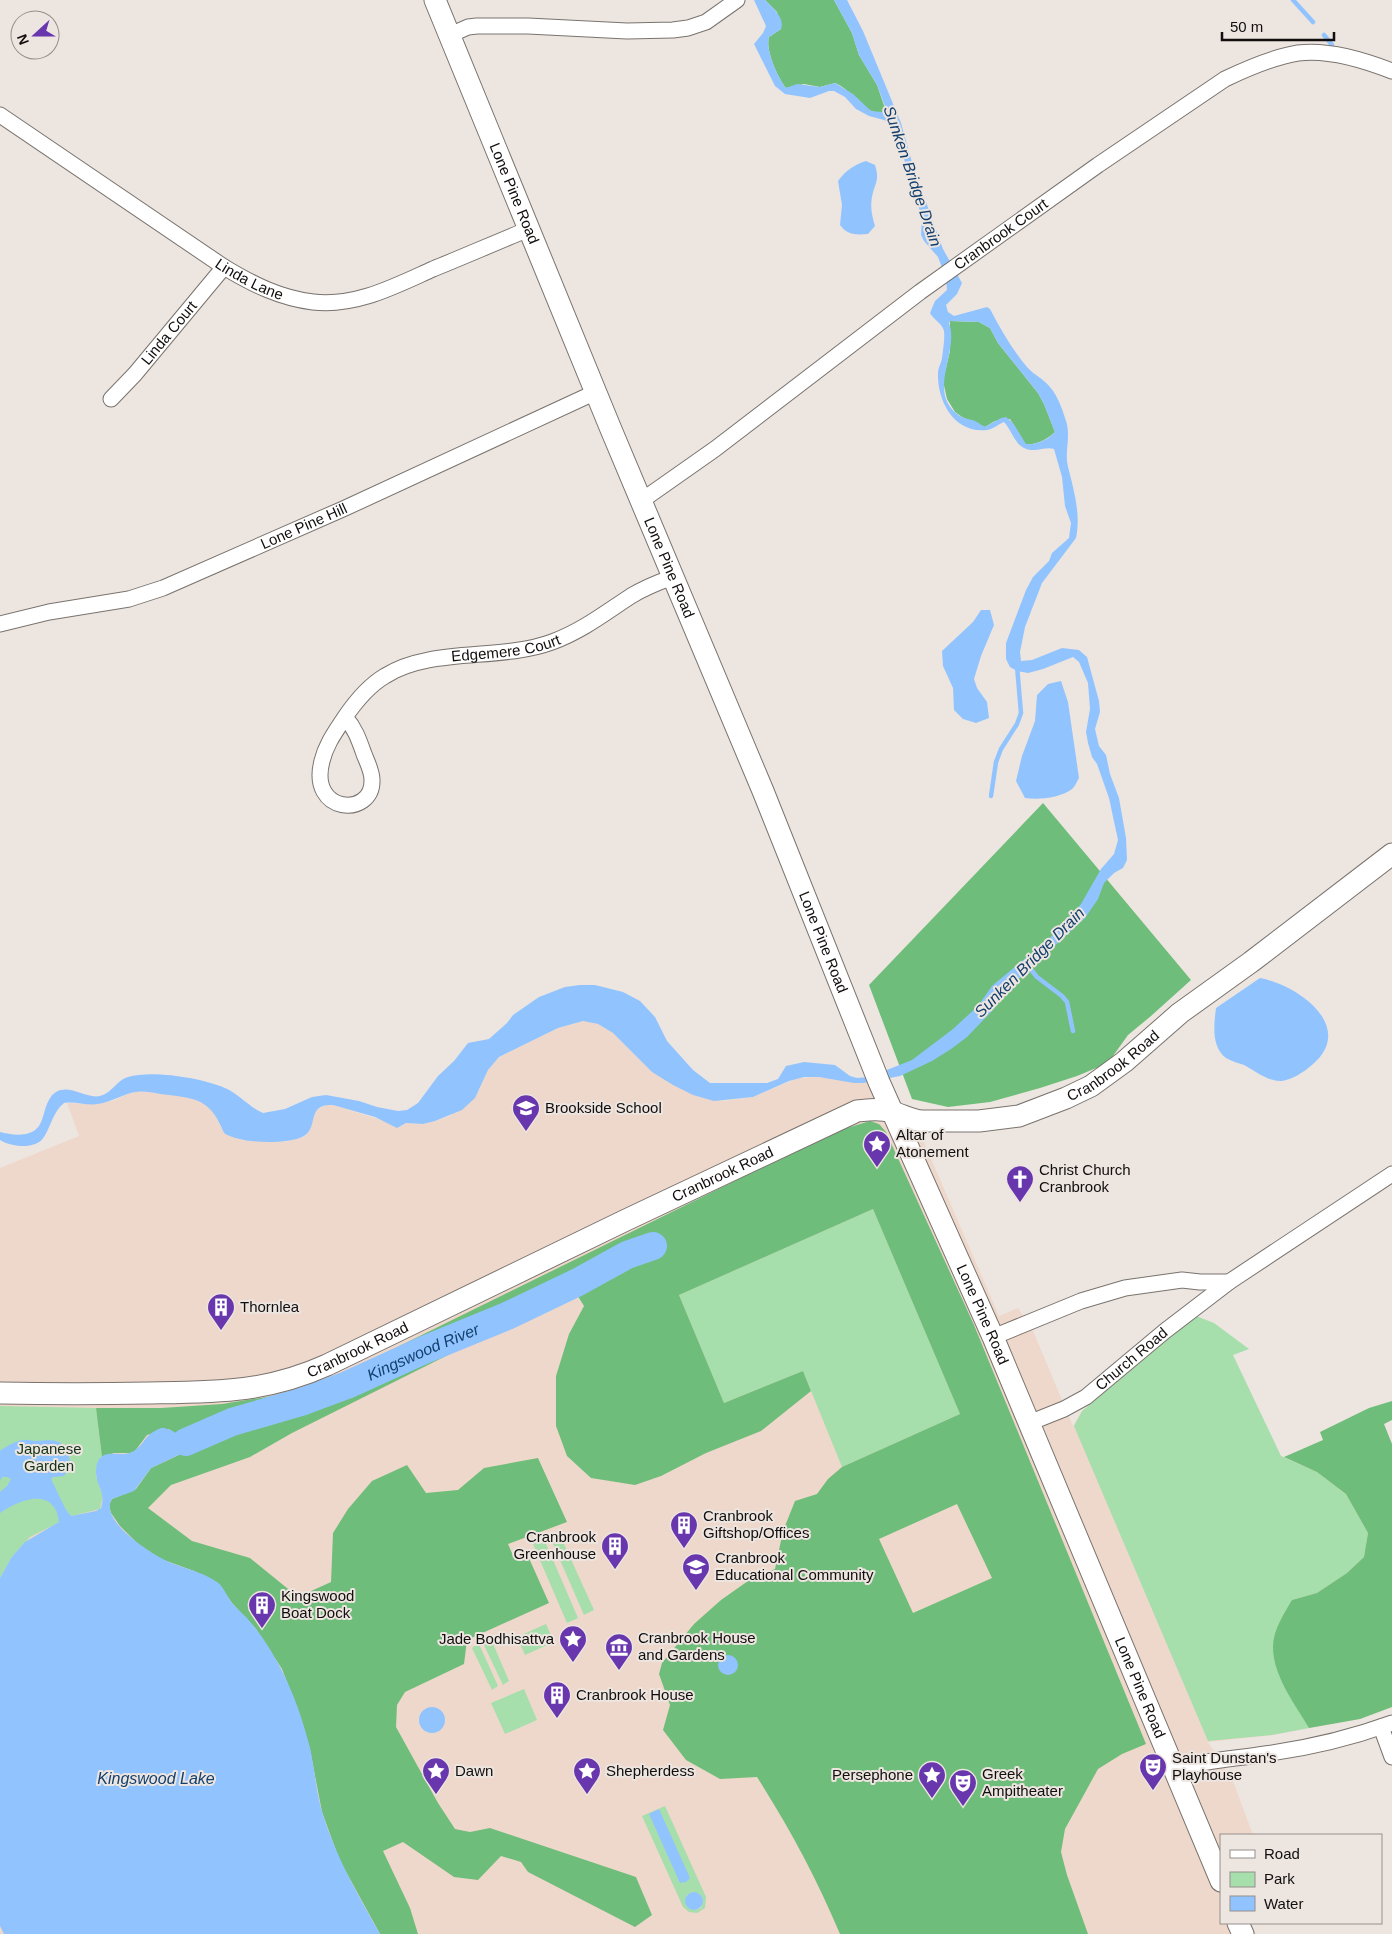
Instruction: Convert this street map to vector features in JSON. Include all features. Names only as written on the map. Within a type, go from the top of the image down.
[{"type":"street","name":"Lone Pine Road","points":[[435,0],[528,229],[770,809],[878,1082],[993,1337],[1220,1878]]},
{"type":"street","points":[[450,35],[468,27],[477,26],[528,26],[627,31],[674,30],[706,22],[737,0]]},
{"type":"street","name":"Cranbrook Court","points":[[642,501],[715,449],[920,292],[1210,88],[1247,68],[1298,53],[1319,53],[1358,60],[1392,71]]},
{"type":"street","name":"Linda Lane","points":[[0,115],[224,267],[248,281],[292,298],[314,302],[353,300],[371,296],[528,229]]},
{"type":"street","name":"Linda Court","points":[[111,399],[135,374],[224,267]]},
{"type":"street","name":"Lone Pine Hill","points":[[0,624],[49,612],[129,599],[163,588],[344,509],[596,392]]},
{"type":"street","name":"Edgemere Court","points":[[345,717],[355,730],[372,780],[369,794],[364,800],[344,805],[332,801],[326,796],[320,780],[326,747],[345,717],[363,694],[386,674],[430,660],[511,652],[550,643],[590,624],[632,596],[673,576]]},
{"type":"street","name":"Cranbrook Road","points":[[0,1392],[97,1394],[225,1391],[252,1389],[296,1378],[327,1365],[626,1220],[857,1111],[872,1109],[892,1112],[910,1120],[922,1121],[1003,1119],[1040,1109],[1091,1086],[1124,1062],[1180,1013],[1251,962],[1392,854]]},
{"type":"street","name":"Church Road","points":[[1029,1423],[1064,1409],[1086,1397],[1165,1331],[1229,1282],[1392,1174]]},
{"type":"street","points":[[993,1337],[1081,1301],[1125,1288],[1182,1280],[1229,1282]]},
{"type":"street","points":[[1174,1770],[1200,1762],[1265,1754],[1319,1744],[1387,1725],[1392,1757]]},
{"type":"shaded area","name":"Cranbrook Educational Community","points":[[583,1021],[598,1024],[613,1033],[652,1072],[722,1101],[753,1097],[798,1078],[819,1077],[871,1082],[910,1110],[999,1316],[1018,1308],[1033,1331],[1073,1426],[1082,1411],[1268,1474],[1392,1444],[1392,1707],[1360,1719],[1272,1735],[1208,1742],[1233,1781],[1253,1834],[1220,1834],[1220,1924],[1251,1924],[1256,1934],[0,1934],[0,1168],[79,1136],[67,1103],[98,1104],[115,1100],[133,1092],[155,1091],[200,1100],[208,1105],[224,1133],[242,1140],[284,1142],[304,1137],[309,1132],[316,1111],[326,1104],[400,1126],[406,1123],[423,1124],[435,1121],[450,1116],[479,1090],[488,1070],[499,1057],[558,1028]]},
{"type":"green space","points":[[765,0],[834,0],[852,33],[859,55],[877,85],[886,111],[872,111],[866,108],[835,83],[820,87],[804,84],[786,88],[776,71],[768,43],[769,37],[781,29],[777,12]]},
{"type":"green space","points":[[950,321],[979,322],[990,328],[998,343],[1038,393],[1055,432],[1041,441],[1025,444],[1010,419],[995,421],[985,427],[955,412],[947,399],[943,381],[950,351]]},
{"type":"green space","points":[[1043,803],[1191,980],[1128,1035],[1108,1063],[1077,1076],[990,1102],[948,1107],[912,1099],[869,985]]},
{"type":"green space","points":[[870,1121],[879,1124],[886,1132],[974,1325],[1146,1744],[1122,1754],[1098,1769],[1065,1829],[1061,1852],[1088,1934],[840,1934],[802,1854],[757,1777],[720,1779],[686,1760],[663,1730],[670,1705],[659,1674],[662,1663],[694,1624],[721,1600],[748,1581],[775,1569],[783,1531],[795,1501],[817,1494],[828,1479],[842,1467],[960,1414],[873,1209],[679,1295],[724,1403],[803,1371],[811,1391],[761,1431],[706,1453],[661,1476],[635,1485],[591,1478],[567,1456],[556,1426],[556,1376],[569,1334],[584,1306],[576,1293],[292,1433],[250,1457],[171,1485],[148,1508],[192,1541],[250,1558],[298,1597],[331,1582],[333,1533],[348,1509],[372,1481],[407,1465],[426,1493],[458,1490],[484,1468],[538,1458],[567,1522],[508,1544],[515,1560],[528,1556],[549,1603],[467,1640],[464,1664],[405,1692],[397,1705],[396,1727],[438,1803],[455,1829],[470,1832],[490,1828],[636,1877],[652,1915],[635,1927],[528,1872],[521,1862],[501,1856],[478,1880],[454,1877],[403,1842],[383,1851],[410,1908],[418,1934],[380,1934],[339,1859],[322,1812],[310,1750],[299,1713],[282,1669],[256,1629],[232,1603],[219,1584],[194,1571],[161,1559],[138,1544],[120,1526],[111,1513],[109,1505],[112,1499],[136,1489],[151,1468],[183,1453],[186,1442],[169,1429],[147,1435],[135,1451],[130,1453],[114,1453],[102,1457],[96,1408],[161,1408],[222,1404],[310,1390],[755,1171],[759,1167],[837,1131]],"holes":[[[957,1504],[992,1578],[913,1613],[879,1539]]]},
{"type":"green space","points":[[873,1209],[960,1414],[842,1467],[803,1371],[724,1403],[679,1295]]},
{"type":"green space","points":[[1196,1316],[1214,1323],[1249,1349],[1233,1355],[1281,1456],[1317,1472],[1346,1494],[1368,1533],[1364,1557],[1347,1573],[1317,1593],[1292,1600],[1279,1675],[1309,1728],[1272,1735],[1208,1741],[1074,1426],[1082,1411]]},
{"type":"green space","points":[[1392,1401],[1392,1420],[1384,1424],[1392,1444],[1392,1707],[1360,1719],[1309,1728],[1286,1689],[1277,1669],[1273,1647],[1275,1634],[1292,1600],[1317,1593],[1347,1573],[1364,1557],[1368,1533],[1346,1494],[1317,1472],[1284,1457],[1323,1440],[1320,1432],[1369,1408]]},
{"type":"green space","name":"Japanese Garden","points":[[0,1406],[96,1408],[102,1457],[97,1466],[96,1476],[103,1496],[100,1509],[72,1516],[30,1537],[11,1558],[0,1578]]},
{"type":"green space","points":[[559,1533],[594,1610],[584,1615],[550,1537]]},
{"type":"green space","points":[[544,1539],[578,1618],[567,1623],[533,1544]]},
{"type":"green space","points":[[546,1624],[554,1642],[525,1655],[517,1637]]},
{"type":"green space","points":[[489,1638],[509,1681],[503,1685],[483,1643]]},
{"type":"green space","points":[[479,1644],[498,1686],[492,1690],[472,1648]]},
{"type":"green space","points":[[524,1689],[537,1720],[505,1734],[491,1703]]},
{"type":"green space","points":[[665,1806],[706,1897],[705,1908],[697,1913],[689,1912],[683,1907],[642,1816]],"holes":[[[693,1892],[700,1894],[703,1899],[701,1908],[696,1910],[689,1908],[686,1904],[687,1895]]]},
{"type":"water","name":"Sunken Bridge Drain","points":[[754,0],[765,0],[780,17],[781,29],[769,37],[768,43],[773,64],[786,88],[797,84],[820,87],[835,83],[853,94],[871,111],[882,112],[886,109],[877,85],[859,55],[852,33],[834,0],[847,0],[863,31],[901,123],[913,166],[943,249],[962,283],[957,294],[946,305],[948,312],[954,316],[987,307],[990,309],[1016,353],[1030,370],[1050,387],[1061,406],[1068,431],[1067,461],[1078,520],[1076,538],[1042,583],[1025,627],[1020,652],[1021,661],[1032,660],[1062,648],[1079,650],[1087,657],[1099,701],[1100,712],[1095,729],[1099,746],[1106,755],[1110,774],[1119,798],[1126,838],[1127,860],[1123,868],[1114,873],[1104,883],[1098,899],[1085,918],[1013,984],[992,1011],[967,1037],[932,1061],[900,1076],[864,1083],[804,1077],[789,1081],[753,1097],[714,1101],[693,1095],[673,1085],[652,1072],[613,1033],[598,1024],[583,1021],[558,1028],[499,1057],[488,1070],[475,1098],[462,1110],[423,1124],[406,1123],[397,1128],[375,1117],[333,1105],[325,1105],[316,1112],[311,1127],[304,1136],[287,1141],[252,1141],[231,1137],[224,1133],[214,1115],[204,1104],[189,1098],[139,1092],[98,1104],[64,1103],[55,1115],[44,1137],[35,1144],[17,1146],[0,1140],[0,1132],[21,1135],[35,1130],[40,1124],[49,1099],[56,1092],[67,1090],[89,1096],[100,1096],[128,1077],[150,1074],[190,1078],[215,1084],[230,1091],[263,1113],[285,1109],[312,1097],[326,1095],[398,1111],[407,1110],[418,1103],[438,1076],[454,1061],[468,1043],[489,1039],[513,1015],[539,997],[565,987],[580,985],[595,985],[623,992],[640,1001],[655,1017],[667,1041],[693,1070],[710,1083],[767,1083],[778,1079],[786,1066],[804,1062],[835,1065],[850,1076],[857,1078],[869,1077],[912,1060],[953,1029],[978,1006],[992,986],[1053,935],[1081,904],[1101,869],[1114,854],[1118,840],[1109,798],[1088,743],[1086,732],[1090,709],[1088,683],[1079,662],[1073,657],[1028,673],[1017,671],[1010,667],[1006,659],[1006,643],[1026,590],[1033,577],[1049,561],[1052,553],[1069,538],[1071,523],[1065,506],[1062,477],[1054,449],[1034,450],[1023,447],[1004,422],[987,430],[975,430],[965,427],[950,414],[944,404],[938,384],[944,331],[930,313],[935,301],[947,290],[946,278],[938,257],[921,235],[922,216],[902,152],[891,125],[884,120],[869,116],[856,109],[845,97],[834,91],[810,98],[785,94],[775,86],[754,44],[766,26]],"holes":[[[950,321],[979,322],[990,328],[998,343],[1038,393],[1055,432],[1045,440],[1034,444],[1026,444],[1013,423],[1006,417],[985,427],[975,421],[962,417],[950,407],[945,396],[944,384],[950,347],[951,334],[949,323]]]},
{"type":"water","points":[[866,161],[875,165],[877,175],[871,204],[875,226],[868,234],[849,233],[840,225],[842,205],[838,181],[850,168]]},
{"type":"water","points":[[981,610],[990,610],[994,625],[974,679],[977,688],[987,702],[989,718],[976,723],[963,719],[954,710],[953,688],[943,666],[942,651],[973,622]]},
{"type":"water","points":[[1061,681],[1068,702],[1079,778],[1073,788],[1062,794],[1037,799],[1025,798],[1016,781],[1022,756],[1035,721],[1037,695],[1048,684]]},
{"type":"water","points":[[1260,978],[1290,989],[1305,999],[1317,1010],[1325,1023],[1328,1036],[1324,1051],[1312,1065],[1294,1077],[1282,1081],[1267,1078],[1244,1065],[1226,1058],[1221,1053],[1216,1042],[1214,1028],[1216,1008]]},
{"type":"water","name":"Kingswood Lake","points":[[161,1428],[176,1433],[187,1446],[183,1453],[151,1468],[134,1491],[112,1499],[110,1507],[112,1516],[126,1533],[154,1554],[217,1582],[268,1646],[286,1678],[305,1730],[328,1831],[348,1876],[380,1934],[4,1934],[0,1926],[0,1578],[11,1558],[25,1542],[59,1522],[56,1511],[51,1503],[44,1500],[26,1500],[0,1513],[0,1492],[11,1479],[2,1477],[0,1481],[0,1451],[22,1440],[55,1441],[63,1445],[69,1457],[68,1468],[64,1476],[51,1479],[66,1510],[71,1516],[96,1511],[101,1508],[102,1493],[96,1473],[100,1458],[105,1455],[134,1451],[148,1436]]},
{"type":"water","points":[[724,1655],[732,1655],[738,1661],[738,1669],[732,1675],[724,1675],[718,1669],[718,1661]]},
{"type":"water","points":[[432,1707],[441,1711],[445,1720],[441,1729],[432,1733],[423,1729],[419,1720],[423,1711]]},
{"type":"water","points":[[659,1809],[690,1878],[686,1882],[680,1883],[649,1814]]},
{"type":"water","points":[[694,1892],[700,1895],[703,1901],[700,1907],[694,1910],[688,1907],[685,1901],[688,1895]]},
{"type":"waterway","points":[[1293,0],[1313,22]]},
{"type":"waterway","points":[[1324,35],[1332,45]]},
{"type":"waterway","points":[[991,796],[996,762],[1021,713],[1017,666]]},
{"type":"waterway","name":"Sunken Bridge Drain","points":[[1028,966],[1037,977],[1067,1002],[1073,1031]]},
{"type":"waterway","name":"Kingswood River","points":[[186,1442],[232,1422],[304,1401],[347,1385],[424,1350],[507,1316],[578,1282],[627,1255],[653,1246]]},
{"type":"place","name":"Brookside School","points":[[526,1132]]},
{"type":"place","name":"Altar of Atonement","points":[[877,1168]]},
{"type":"place","name":"Christ Church Cranbrook","points":[[1020,1203]]},
{"type":"place","name":"Thornlea","points":[[221,1331]]},
{"type":"place","name":"Cranbrook Giftshop/Offices","points":[[684,1549]]},
{"type":"place","name":"Cranbrook Greenhouse","points":[[615,1570]]},
{"type":"place","name":"Cranbrook Educational Community","points":[[696,1591]]},
{"type":"place","name":"Kingswood Boat Dock","points":[[262,1629]]},
{"type":"place","name":"Jade Bodhisattva","points":[[573,1663]]},
{"type":"place","name":"Cranbrook House and Gardens","points":[[619,1671]]},
{"type":"place","name":"Cranbrook House","points":[[557,1719]]},
{"type":"place","name":"Saint Dunstan's Playhouse","points":[[1153,1791]]},
{"type":"place","name":"Dawn","points":[[436,1795]]},
{"type":"place","name":"Shepherdess","points":[[587,1795]]},
{"type":"place","name":"Persephone","points":[[932,1799]]},
{"type":"place","name":"Greek Ampitheater","points":[[963,1807]]}]
